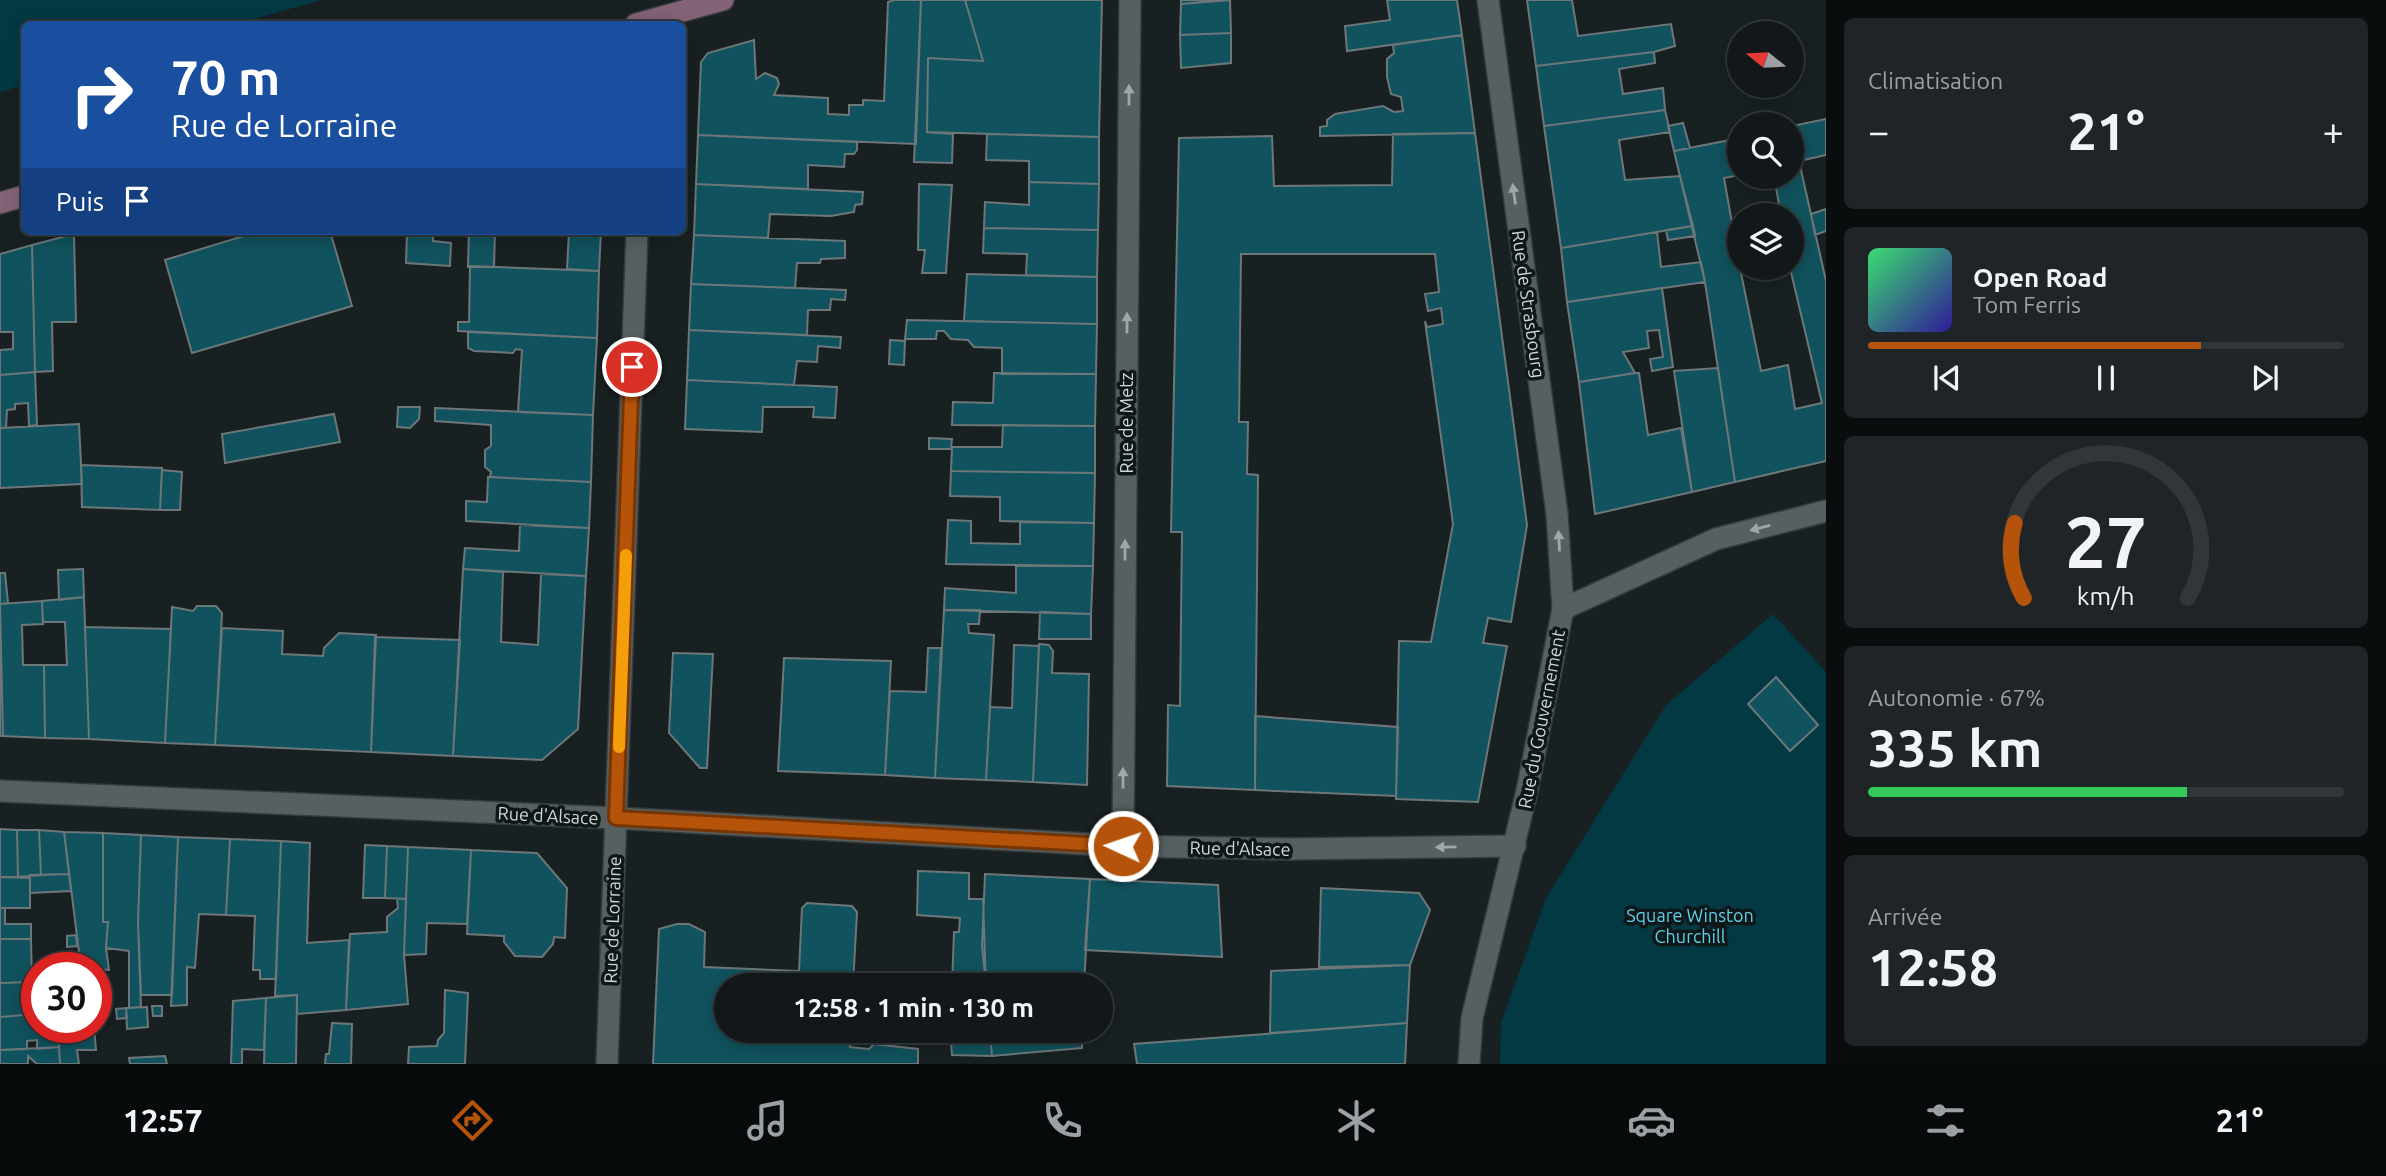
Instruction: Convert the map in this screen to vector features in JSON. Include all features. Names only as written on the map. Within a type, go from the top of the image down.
[{"type":"main road","points":[[652,21],[723,0]]},
{"type":"main road","points":[[0,203],[21,197]]},
{"type":"street","name":"Rue de Metz","points":[[1123,846],[1130,0]]},
{"type":"street","name":"Rue de Strasbourg","points":[[1488,0],[1557,514],[1563,609]]},
{"type":"street","name":"Rue de Lorraine","points":[[607,1064],[637,235]]},
{"type":"street","name":"Rue du Gouvernement","points":[[1469,1064],[1472,1018],[1515,846],[1563,609],[1716,539],[1826,510]]},
{"type":"street","name":"Rue d'Alsace","points":[[0,790],[616,818],[1123,846],[1291,849],[1515,846]]},
{"type":"green space","points":[[0,0],[322,0],[247,21],[21,21],[21,86],[0,92]]},
{"type":"green space","name":"Square Winston Churchill","points":[[1773,614],[1826,672],[1826,1064],[1500,1064],[1501,1023],[1546,898],[1666,705]]},
{"type":"building","points":[[921,0],[916,144],[698,135],[701,62],[708,53],[754,40],[756,79],[765,73],[777,78],[779,84],[774,95],[828,98],[828,114],[849,115],[849,105],[863,105],[863,100],[884,101],[888,2]]},
{"type":"building","points":[[921,0],[965,0],[983,61],[928,58],[927,132],[953,134],[952,163],[914,162]]},
{"type":"building","points":[[965,0],[1102,0],[1099,137],[927,132],[928,58],[983,61]]},
{"type":"building","points":[[1181,0],[1225,0],[1181,4]]},
{"type":"building","points":[[1230,0],[1231,33],[1180,35],[1181,4]]},
{"type":"building","points":[[1387,0],[1457,0],[1462,35],[1347,51],[1345,26],[1390,20]]},
{"type":"building","points":[[1527,0],[1572,0],[1578,36],[1671,24],[1675,46],[1654,52],[1536,66]]},
{"type":"building","points":[[1231,33],[1231,63],[1181,68],[1180,35]]},
{"type":"building","points":[[1462,35],[1475,133],[1320,136],[1320,127],[1327,126],[1327,120],[1335,114],[1383,106],[1394,112],[1403,111],[1401,97],[1391,94],[1387,77],[1387,59],[1394,53],[1393,45]]},
{"type":"building","points":[[1654,52],[1655,63],[1619,69],[1623,94],[1663,88],[1665,110],[1544,126],[1536,66]]},
{"type":"building","points":[[1665,110],[1670,132],[1619,140],[1625,180],[1680,176],[1693,226],[1561,248],[1544,126]]},
{"type":"building","points":[[1826,119],[1826,155],[1804,160],[1804,124]]},
{"type":"building","points":[[1683,123],[1690,148],[1674,151],[1668,126]]},
{"type":"building","points":[[1475,133],[1527,525],[1511,622],[1488,618],[1483,643],[1507,646],[1478,802],[1396,799],[1399,641],[1431,642],[1453,524],[1425,321],[1427,327],[1443,324],[1441,308],[1428,311],[1425,294],[1439,292],[1435,254],[1241,254],[1239,422],[1248,422],[1247,474],[1258,475],[1255,790],[1167,786],[1168,705],[1180,706],[1182,532],[1171,532],[1179,138],[1272,136],[1274,186],[1392,185],[1393,134]]},
{"type":"building","points":[[987,134],[1099,137],[1099,184],[1029,182],[1029,161],[986,160]]},
{"type":"building","points":[[698,135],[857,142],[857,150],[854,154],[845,154],[844,167],[808,165],[808,189],[696,184]]},
{"type":"building","points":[[1727,141],[1727,177],[1724,178],[1728,203],[1727,280],[1742,280],[1761,371],[1788,365],[1795,409],[1822,403],[1793,280],[1804,280],[1804,203],[1779,203],[1776,189],[1804,189],[1804,183],[1826,281],[1826,461],[1735,482],[1705,282],[1674,151]]},
{"type":"building","points":[[1029,182],[1099,184],[1098,230],[984,228],[985,202],[1029,205]]},
{"type":"building","points":[[696,184],[863,192],[862,204],[855,205],[854,212],[831,216],[770,214],[768,238],[694,235]]},
{"type":"building","points":[[919,184],[952,185],[946,273],[922,273],[925,250],[918,250]]},
{"type":"building","points":[[1826,209],[1826,231],[1815,235],[1811,214]]},
{"type":"building","points":[[1693,226],[1695,236],[1668,240],[1666,230]]},
{"type":"building","points":[[984,228],[1098,230],[1097,277],[1026,275],[1027,254],[983,253]]},
{"type":"building","points":[[1657,232],[1661,267],[1701,262],[1705,282],[1567,302],[1561,248]]},
{"type":"building","points":[[74,235],[76,322],[52,322],[53,371],[35,372],[32,245]]},
{"type":"building","points":[[247,235],[331,235],[352,306],[192,353],[165,260]]},
{"type":"building","points":[[407,235],[433,235],[433,241],[451,243],[450,266],[406,263]]},
{"type":"building","points":[[469,235],[495,235],[494,267],[468,267]]},
{"type":"building","points":[[569,235],[601,235],[599,271],[567,269]]},
{"type":"building","points":[[694,235],[845,241],[845,258],[821,259],[820,263],[797,263],[795,288],[691,284]]},
{"type":"building","points":[[32,245],[35,372],[0,375],[0,350],[13,349],[13,332],[0,332],[0,254]]},
{"type":"building","points":[[470,266],[599,271],[597,338],[458,331],[458,322],[469,322]]},
{"type":"building","points":[[967,274],[1097,277],[1097,324],[964,321]]},
{"type":"building","points":[[691,284],[846,290],[845,300],[831,299],[830,310],[808,310],[807,335],[689,330]]},
{"type":"building","points":[[1662,288],[1673,367],[1652,371],[1650,359],[1663,357],[1659,330],[1647,331],[1649,348],[1623,352],[1635,373],[1579,382],[1567,302]]},
{"type":"building","points":[[907,320],[1097,324],[1096,374],[1002,374],[1002,348],[974,347],[968,340],[951,339],[944,331],[937,331],[936,339],[905,339]]},
{"type":"building","points":[[689,330],[841,337],[840,348],[818,346],[817,362],[797,361],[794,385],[687,380]]},
{"type":"building","points":[[468,332],[597,338],[593,415],[518,412],[522,350],[516,349],[513,353],[474,351],[468,348]]},
{"type":"building","points":[[890,340],[905,341],[904,365],[889,364]]},
{"type":"building","points":[[1718,368],[1735,482],[1692,492],[1674,371]]},
{"type":"building","points":[[35,372],[37,425],[29,426],[28,403],[15,404],[15,409],[7,410],[6,428],[0,428],[0,375]]},
{"type":"building","points":[[994,373],[1096,374],[1095,426],[952,425],[953,402],[993,403]]},
{"type":"building","points":[[1639,373],[1648,435],[1681,428],[1692,492],[1595,514],[1579,382]]},
{"type":"building","points":[[687,380],[837,387],[835,418],[813,417],[814,407],[763,407],[762,432],[685,429]]},
{"type":"building","points":[[398,407],[420,407],[419,419],[410,428],[397,427]]},
{"type":"building","points":[[435,408],[593,415],[591,482],[490,477],[491,472],[485,467],[485,450],[491,446],[491,425],[435,421]]},
{"type":"building","points":[[334,414],[340,442],[225,463],[222,434]]},
{"type":"building","points":[[79,424],[82,484],[0,488],[0,428]]},
{"type":"building","points":[[1003,425],[1095,426],[1095,473],[951,471],[952,447],[1002,447]]},
{"type":"building","points":[[929,438],[952,439],[951,449],[929,449]]},
{"type":"building","points":[[81,465],[162,468],[160,510],[82,507]]},
{"type":"building","points":[[162,470],[182,472],[180,510],[160,510]]},
{"type":"building","points":[[951,471],[1095,473],[1094,523],[1000,521],[1000,497],[950,496]]},
{"type":"building","points":[[488,477],[591,482],[589,528],[466,521],[466,501],[487,502]]},
{"type":"building","points":[[948,520],[971,521],[971,543],[1020,544],[1020,522],[1094,523],[1093,566],[946,564]]},
{"type":"building","points":[[520,525],[589,528],[586,576],[463,569],[465,548],[519,551]]},
{"type":"building","points":[[1016,566],[1093,566],[1091,614],[944,610],[945,588],[1016,593]]},
{"type":"building","points":[[83,569],[84,597],[59,600],[58,570]]},
{"type":"building","points":[[463,569],[503,572],[501,642],[538,645],[541,574],[586,576],[578,729],[542,760],[453,756]]},
{"type":"building","points":[[0,573],[5,573],[8,603],[0,604]]},
{"type":"building","points":[[84,597],[89,739],[45,738],[44,665],[67,665],[65,622],[43,622],[42,601]]},
{"type":"building","points":[[42,601],[43,624],[22,625],[23,665],[44,665],[45,738],[3,736],[0,604]]},
{"type":"building","points":[[0,604],[3,736],[0,736]]},
{"type":"building","points":[[197,606],[216,606],[222,613],[215,745],[165,743],[172,607],[193,611]]},
{"type":"building","points":[[944,610],[980,610],[979,624],[968,624],[969,633],[994,635],[986,780],[935,778]]},
{"type":"building","points":[[1040,612],[1091,614],[1091,639],[1039,639]]},
{"type":"building","points":[[85,627],[171,629],[165,743],[89,739]]},
{"type":"building","points":[[222,628],[283,631],[282,654],[323,656],[324,648],[339,633],[376,635],[371,752],[215,745]]},
{"type":"building","points":[[375,637],[460,640],[453,756],[371,752]]},
{"type":"building","points":[[1039,644],[1049,645],[1053,651],[1052,673],[1089,674],[1087,785],[1033,782]]},
{"type":"building","points":[[1014,645],[1039,646],[1033,782],[986,780],[990,707],[1012,708]]},
{"type":"building","points":[[928,648],[941,648],[935,778],[885,775],[890,691],[926,692]]},
{"type":"building","points":[[673,653],[713,654],[707,768],[700,768],[669,733]]},
{"type":"building","points":[[784,658],[891,661],[885,775],[778,771]]},
{"type":"building","points":[[1776,677],[1818,725],[1790,751],[1748,704]]},
{"type":"building","points":[[1255,716],[1398,727],[1396,796],[1255,790]]},
{"type":"building","points":[[0,829],[17,830],[18,877],[0,877]]},
{"type":"building","points":[[17,830],[39,830],[41,875],[18,877]]},
{"type":"building","points":[[39,830],[64,832],[69,874],[41,875]]},
{"type":"building","points":[[64,832],[103,833],[103,922],[108,922],[107,952],[79,952]]},
{"type":"building","points":[[103,833],[141,835],[138,922],[141,1007],[129,1008],[129,951],[106,948],[108,922],[103,922]]},
{"type":"building","points":[[141,835],[178,837],[172,995],[141,995],[138,922]]},
{"type":"building","points":[[178,837],[230,839],[226,915],[199,914],[195,968],[187,967],[187,1005],[171,1006]]},
{"type":"building","points":[[230,839],[281,841],[276,979],[260,979],[260,970],[253,970],[255,916],[226,915]]},
{"type":"building","points":[[281,841],[310,843],[307,943],[349,940],[346,1010],[297,1014],[297,995],[275,996]]},
{"type":"building","points":[[365,845],[387,846],[385,898],[363,898]]},
{"type":"building","points":[[387,846],[408,847],[406,899],[385,898]]},
{"type":"building","points":[[408,847],[471,850],[467,924],[427,923],[426,954],[404,955]]},
{"type":"building","points":[[471,850],[537,853],[567,888],[565,938],[554,937],[553,944],[542,957],[515,956],[504,942],[504,936],[467,934]]},
{"type":"building","points":[[918,871],[969,873],[969,899],[983,899],[986,973],[952,973],[954,932],[959,932],[960,918],[917,915]]},
{"type":"building","points":[[69,874],[71,891],[30,893],[30,875]]},
{"type":"building","points":[[985,874],[1090,879],[1085,973],[985,973],[982,946]]},
{"type":"building","points":[[0,877],[30,878],[30,908],[0,908]]},
{"type":"building","points":[[1090,879],[1218,885],[1222,957],[1085,950]]},
{"type":"building","points":[[1321,888],[1419,893],[1430,910],[1410,965],[1319,967]]},
{"type":"building","points":[[397,899],[406,899],[404,955],[408,1004],[346,1010],[350,934],[387,932],[387,917],[398,908]]},
{"type":"building","points":[[807,903],[852,906],[857,912],[854,973],[714,973],[714,1043],[850,1043],[850,1047],[869,1049],[874,1044],[918,1049],[918,1064],[653,1064],[659,929],[689,924],[705,932],[704,967],[799,971],[802,908]]},
{"type":"building","points":[[0,908],[5,908],[5,924],[31,924],[31,939],[0,939]]},
{"type":"building","points":[[76,935],[77,946],[67,947],[67,936]]},
{"type":"building","points":[[0,939],[31,939],[31,952],[21,952],[21,982],[0,983]]},
{"type":"building","points":[[1410,965],[1407,1023],[1270,1033],[1271,971]]},
{"type":"building","points":[[21,982],[21,1015],[0,1017],[0,983]]},
{"type":"building","points":[[445,990],[468,993],[465,1064],[408,1064],[409,1047],[437,1046],[444,1033]]},
{"type":"building","points":[[297,995],[296,1064],[264,1064],[266,998]]},
{"type":"building","points":[[266,998],[264,1050],[242,1049],[242,1064],[231,1064],[233,1001]]},
{"type":"building","points":[[152,1006],[162,1006],[162,1016],[153,1016]]},
{"type":"building","points":[[147,1007],[148,1027],[127,1029],[126,1008]]},
{"type":"building","points":[[126,1008],[127,1018],[117,1019],[116,1009]]},
{"type":"building","points":[[21,1015],[21,1043],[27,1043],[27,1049],[0,1050],[0,1017]]},
{"type":"building","points":[[332,1023],[352,1024],[351,1064],[325,1064],[326,1054],[329,1054]]},
{"type":"building","points":[[1407,1023],[1405,1064],[1137,1064],[1134,1044]]},
{"type":"building","points":[[37,1043],[59,1043],[59,1047],[37,1049]]},
{"type":"building","points":[[59,1043],[95,1043],[96,1050],[77,1050],[79,1064],[60,1064]]},
{"type":"building","points":[[951,1043],[991,1043],[992,1056],[952,1055]]},
{"type":"building","points":[[991,1043],[1082,1043],[1082,1048],[992,1056]]},
{"type":"building","points":[[59,1047],[60,1064],[37,1064],[28,1056],[28,1064],[0,1064],[0,1050]]},
{"type":"building","points":[[165,1056],[167,1064],[130,1064],[129,1058]]},
{"type":"slow traffic","points":[[619,747],[626,555]]},
{"type":"route","points":[[632,367],[616,818],[1123,846]]}]
